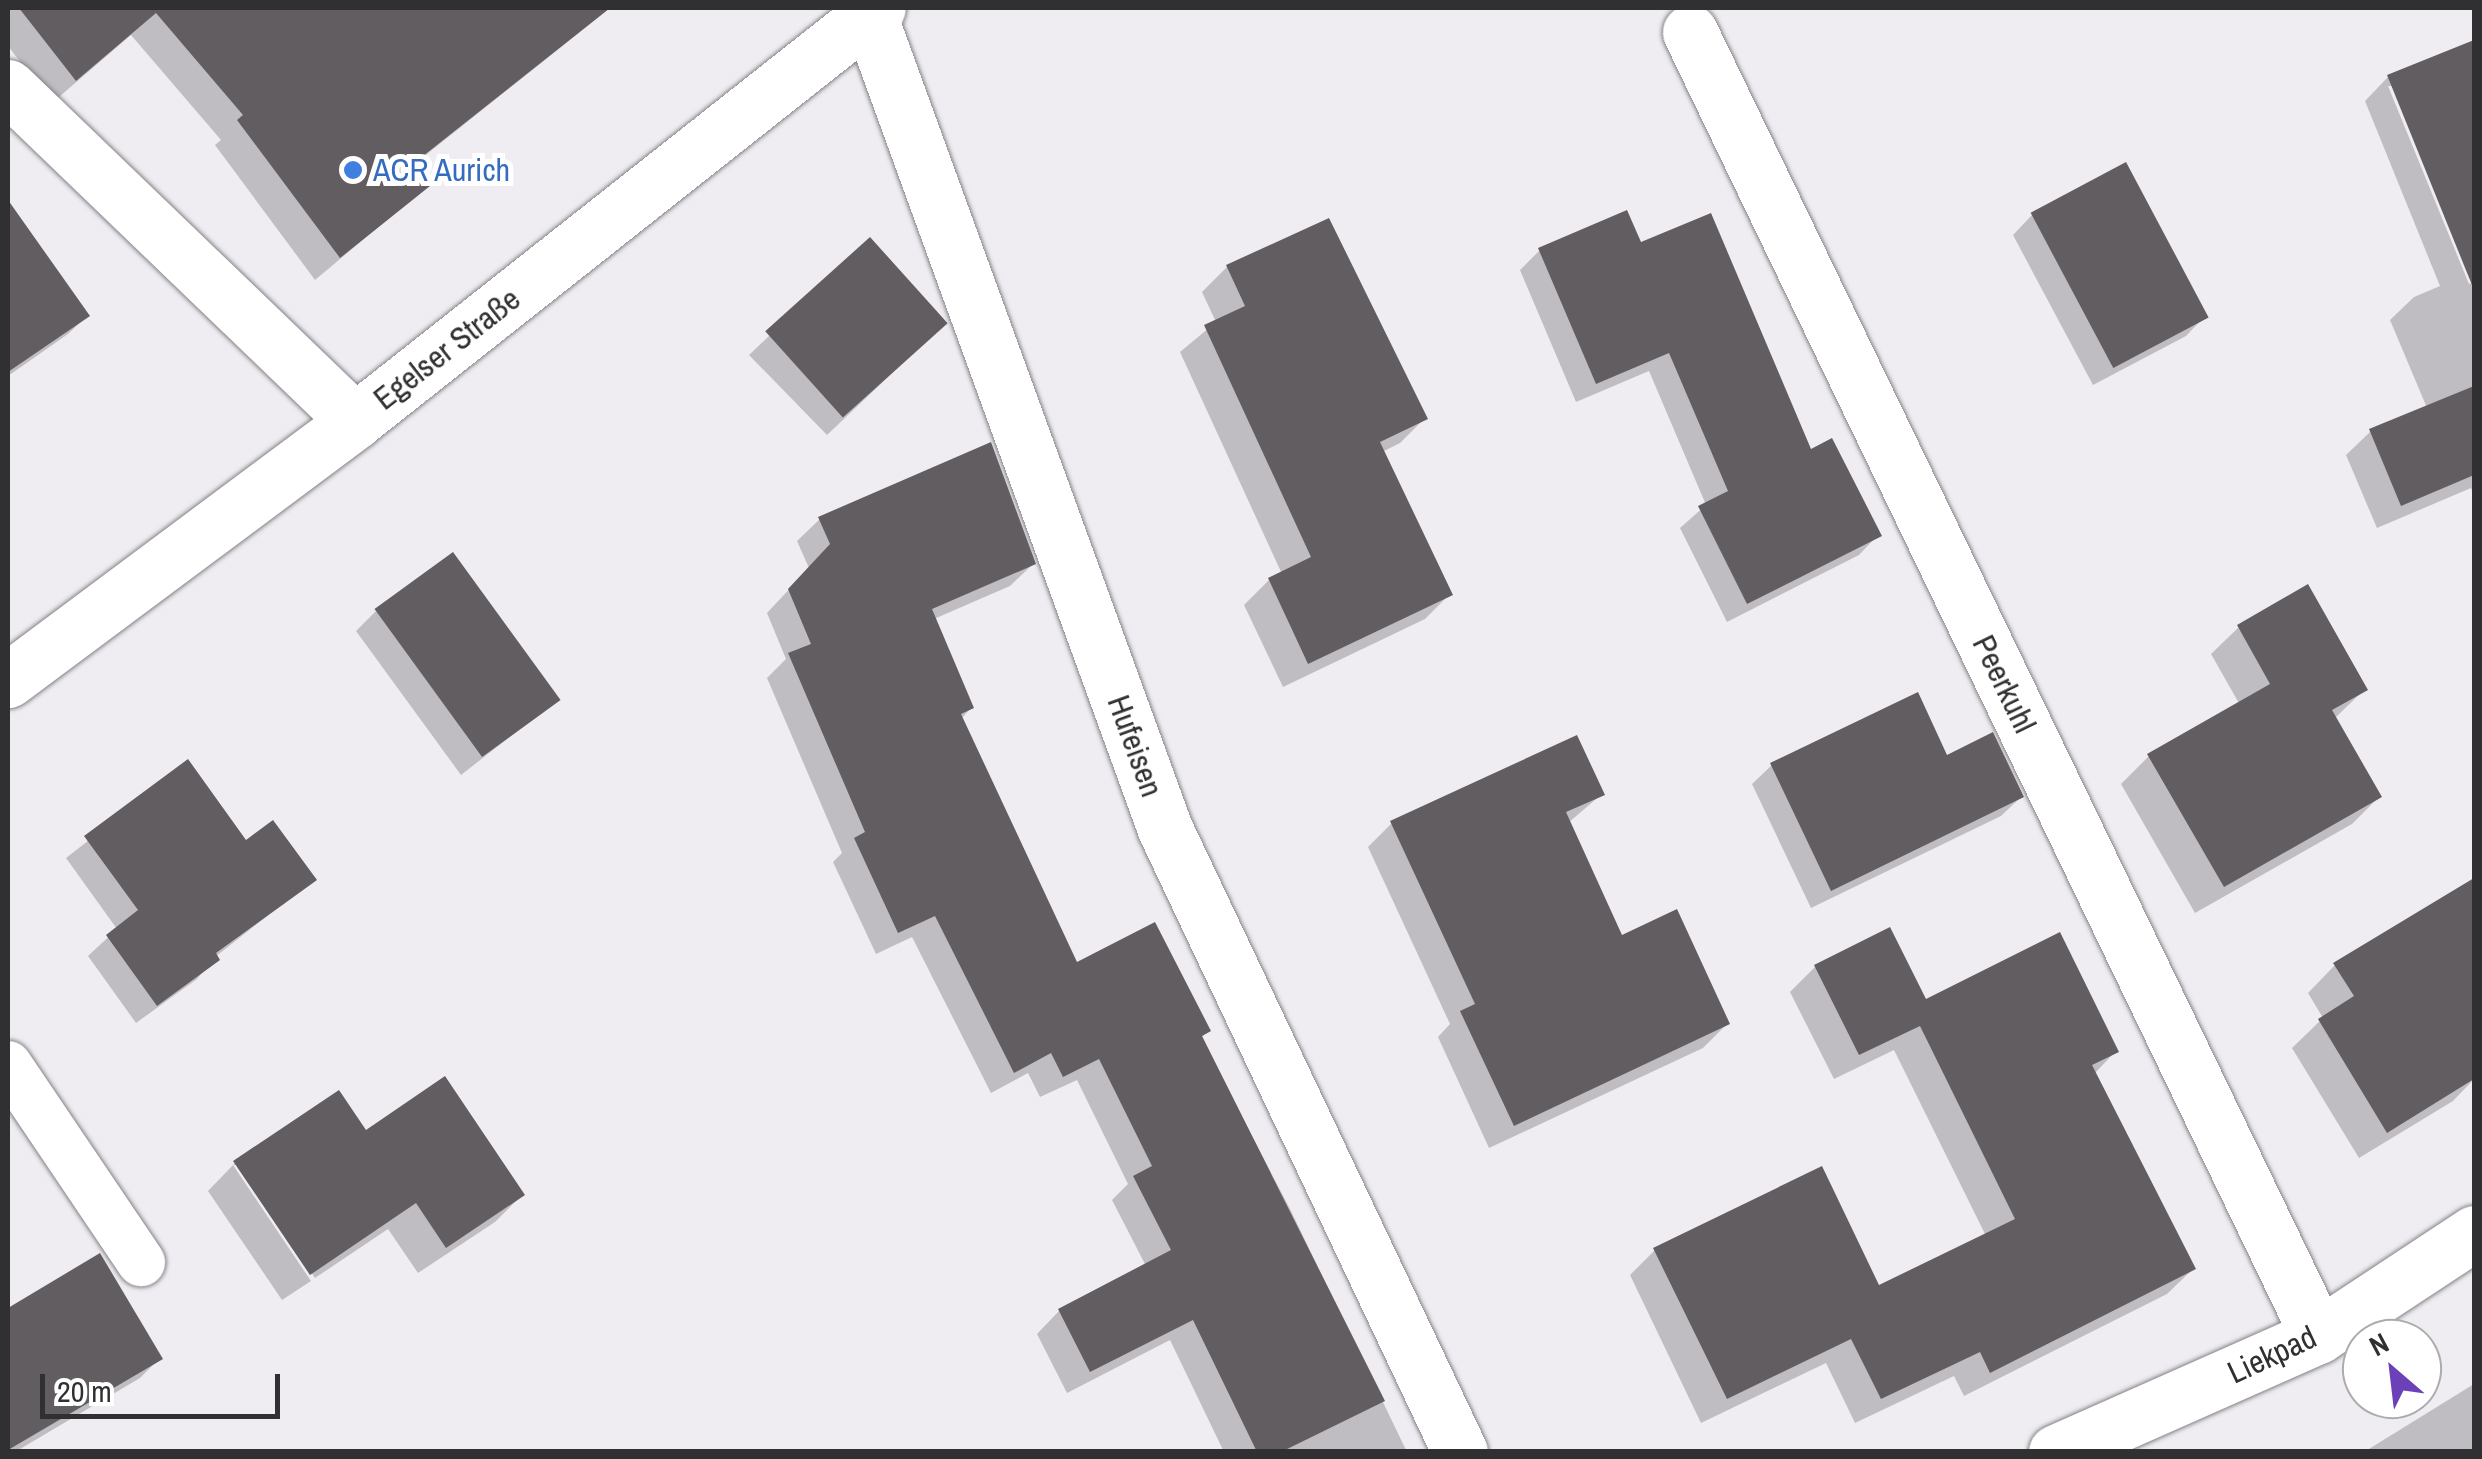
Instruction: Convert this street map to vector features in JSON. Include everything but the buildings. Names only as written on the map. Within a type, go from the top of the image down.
[{"type":"street","name":"Egelser Straße","points":[[8,680],[356,421],[874,11]]},
{"type":"street","name":"Hufeisen","points":[[874,11],[1166,829],[1460,1452]]},
{"type":"street","name":"Peerkuhl","points":[[1690,32],[2318,1336]]},
{"type":"street","points":[[8,88],[356,421]]},
{"type":"street","name":"Liekpad","points":[[2056,1452],[2318,1336],[2474,1233]]},
{"type":"lane","points":[[8,1065],[142,1262]]},
{"type":"place","name":"ACR Aurich","points":[[353,170]]}]
